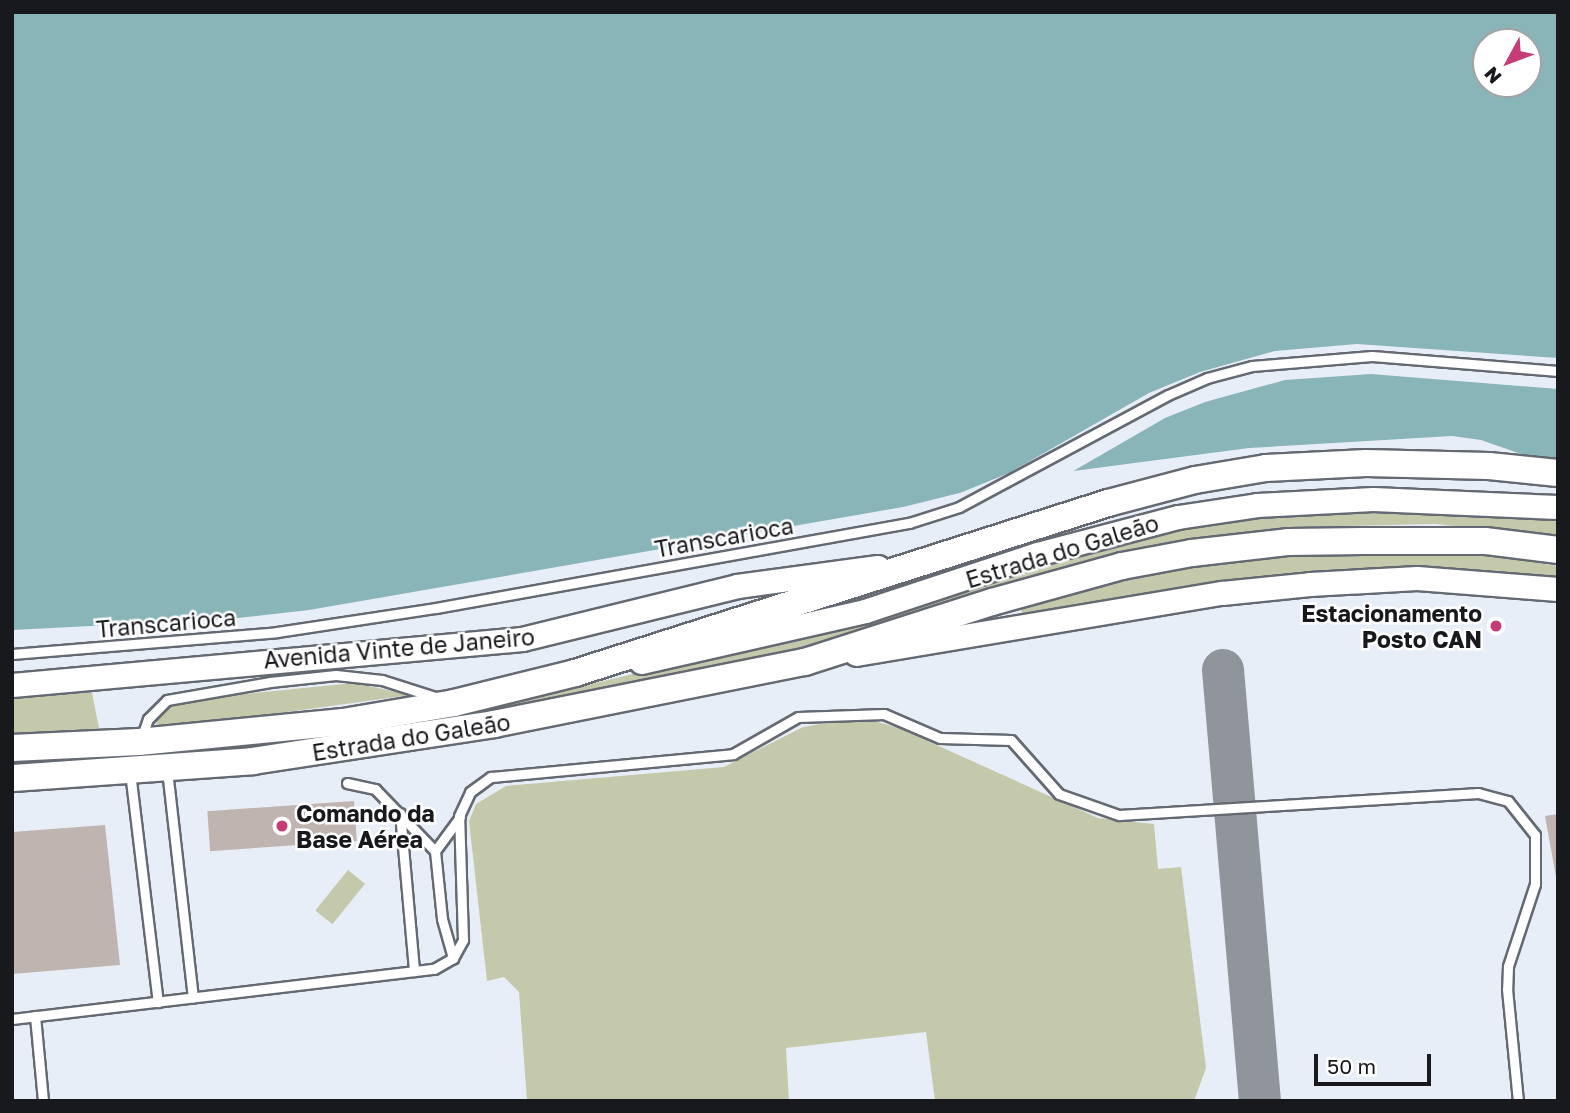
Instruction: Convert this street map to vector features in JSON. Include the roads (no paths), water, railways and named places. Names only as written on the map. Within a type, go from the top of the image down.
[{"type":"main road","name":"Estrada do Galeão","points":[[12,778],[454,703],[575,673],[1108,503],[1230,474],[1366,463],[1489,466],[1558,473]]},
{"type":"main road","name":"Estrada do Galeão","points":[[12,748],[134,757],[167,768],[349,748],[805,662],[992,602],[1122,566],[1192,553],[1289,542],[1485,541],[1558,550]]},
{"type":"street","name":"Estrada do Galeão","points":[[575,673],[753,639],[865,611],[1114,531],[1178,517],[1257,505],[1373,499],[1558,508]]},
{"type":"street","name":"Avenida Vinte de Janeiro","points":[[12,685],[522,639],[737,586],[947,553]]},
{"type":"street","name":"Estrada do Galeão","points":[[805,662],[1222,593],[1310,584],[1418,578],[1558,589]]},
{"type":"lane","name":"Transcarioca","points":[[12,654],[190,642],[436,608],[909,523],[959,508],[1207,378],[1293,360],[1410,358],[1558,370]]},
{"type":"lane","points":[[158,1002],[134,757],[148,719],[167,700],[270,682],[336,675],[382,680],[454,703]]},
{"type":"lane","points":[[435,850],[460,817],[470,792],[491,777],[733,754],[798,717],[884,714],[940,738],[1012,740],[1059,794],[1119,815],[1478,793],[1508,800],[1535,835],[1535,884],[1508,966],[1507,989],[1518,1101]]},
{"type":"lane","points":[[167,768],[192,998]]},
{"type":"lane","points":[[347,783],[375,789],[435,850],[442,919],[453,958]]},
{"type":"lane","points":[[400,813],[414,971]]},
{"type":"lane","points":[[12,1019],[434,969],[453,958],[463,940],[460,817]]},
{"type":"lane","points":[[35,1016],[43,1101]]},
{"type":"water","points":[[12,12],[1558,12],[1558,467],[1481,440],[1452,436],[1249,448],[1020,478],[903,507],[309,610],[229,619],[12,630]]},
{"type":"place","name":"Estacionamento Posto CAN","points":[[1496,626]]},
{"type":"place","name":"Comando da Base Aérea","points":[[282,826]]}]
